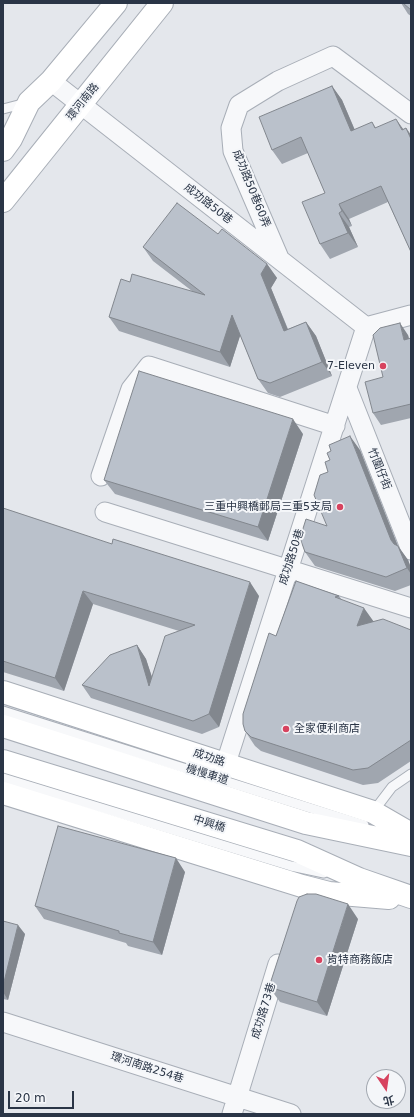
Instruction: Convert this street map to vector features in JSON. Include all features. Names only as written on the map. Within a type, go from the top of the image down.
[{"type":"street","points":[[3,121],[30,102],[51,81],[116,3]]},
{"type":"street","name":"環河南路","points":[[3,201],[162,3]]},
{"type":"street","name":"成功路50巷60弄","points":[[280,260],[233,151],[231,128],[239,105],[278,81],[333,56],[411,114]]},
{"type":"street","name":"成功路50巷","points":[[51,81],[366,327],[226,763]]},
{"type":"street","points":[[3,150],[11,139],[30,102]]},
{"type":"street","points":[[366,327],[411,315]]},
{"type":"street","points":[[101,476],[132,389],[149,366],[334,426]]},
{"type":"street","name":"竹圍仔街","points":[[347,388],[411,550]]},
{"type":"street","points":[[105,512],[411,608]]},
{"type":"street","name":"成功路","points":[[3,692],[226,763],[373,812],[411,834]]},
{"type":"street","points":[[3,726],[411,845]]},
{"type":"street","name":"中興橋","points":[[3,761],[359,879],[411,898]]},
{"type":"street","points":[[4,793],[300,892],[411,898]]},
{"type":"street","name":"成功路73巷","points":[[235,1106],[284,945]]},
{"type":"street","name":"環河南路254巷","points":[[3,1022],[235,1106],[291,1114]]},
{"type":"lane","points":[[3,109],[30,102]]},
{"type":"lane","name":"機慢車道","points":[[3,711],[311,816],[411,840]]},
{"type":"lane","points":[[373,812],[392,787],[411,774]]},
{"type":"lane","points":[[4,793],[294,858]]},
{"type":"building","points":[[403,3],[411,3],[411,10]]},
{"type":"building","points":[[332,86],[351,131],[372,122],[375,128],[396,119],[402,130],[406,128],[411,139],[411,252],[381,186],[339,204],[342,211],[339,213],[348,233],[320,244],[302,202],[325,193],[301,137],[272,150],[259,117]]},
{"type":"building","points":[[177,203],[218,234],[222,229],[267,264],[261,274],[284,331],[306,322],[322,362],[270,383],[258,379],[232,315],[220,352],[109,317],[121,279],[130,282],[132,274],[205,295],[143,247]]},
{"type":"building","points":[[400,323],[404,340],[411,338],[411,404],[373,413],[365,382],[383,377],[373,335],[380,328]]},
{"type":"building","points":[[139,371],[293,419],[258,527],[104,480]]},
{"type":"building","points":[[350,436],[391,540],[398,546],[407,568],[386,577],[305,552],[300,538],[306,519],[327,526],[314,495],[320,475],[328,472],[325,462],[330,460],[327,453],[331,451],[329,445]]},
{"type":"building","points":[[3,508],[112,544],[113,539],[250,582],[209,714],[193,721],[82,685],[110,655],[137,645],[149,686],[165,636],[195,625],[83,591],[55,678],[3,661]]},
{"type":"building","points":[[296,581],[339,596],[335,597],[364,608],[357,626],[383,619],[411,630],[411,740],[368,768],[353,770],[251,737],[245,731],[243,714],[269,633],[276,636]]},
{"type":"building","points":[[58,826],[176,858],[153,942],[119,933],[119,931],[35,906]]},
{"type":"building","name":"肯特商務飯店","points":[[307,894],[316,894],[348,904],[317,1002],[269,987],[297,901],[299,897]]},
{"type":"building","points":[[3,921],[18,925],[3,986]]},
{"type":"place","name":"7-Eleven","points":[[383,366]]},
{"type":"place","name":"三重中興橋郵局三重5支局","points":[[340,507]]},
{"type":"place","name":"全家便利商店","points":[[286,729]]},
{"type":"place","name":"肯特商務飯店","points":[[319,960]]}]
